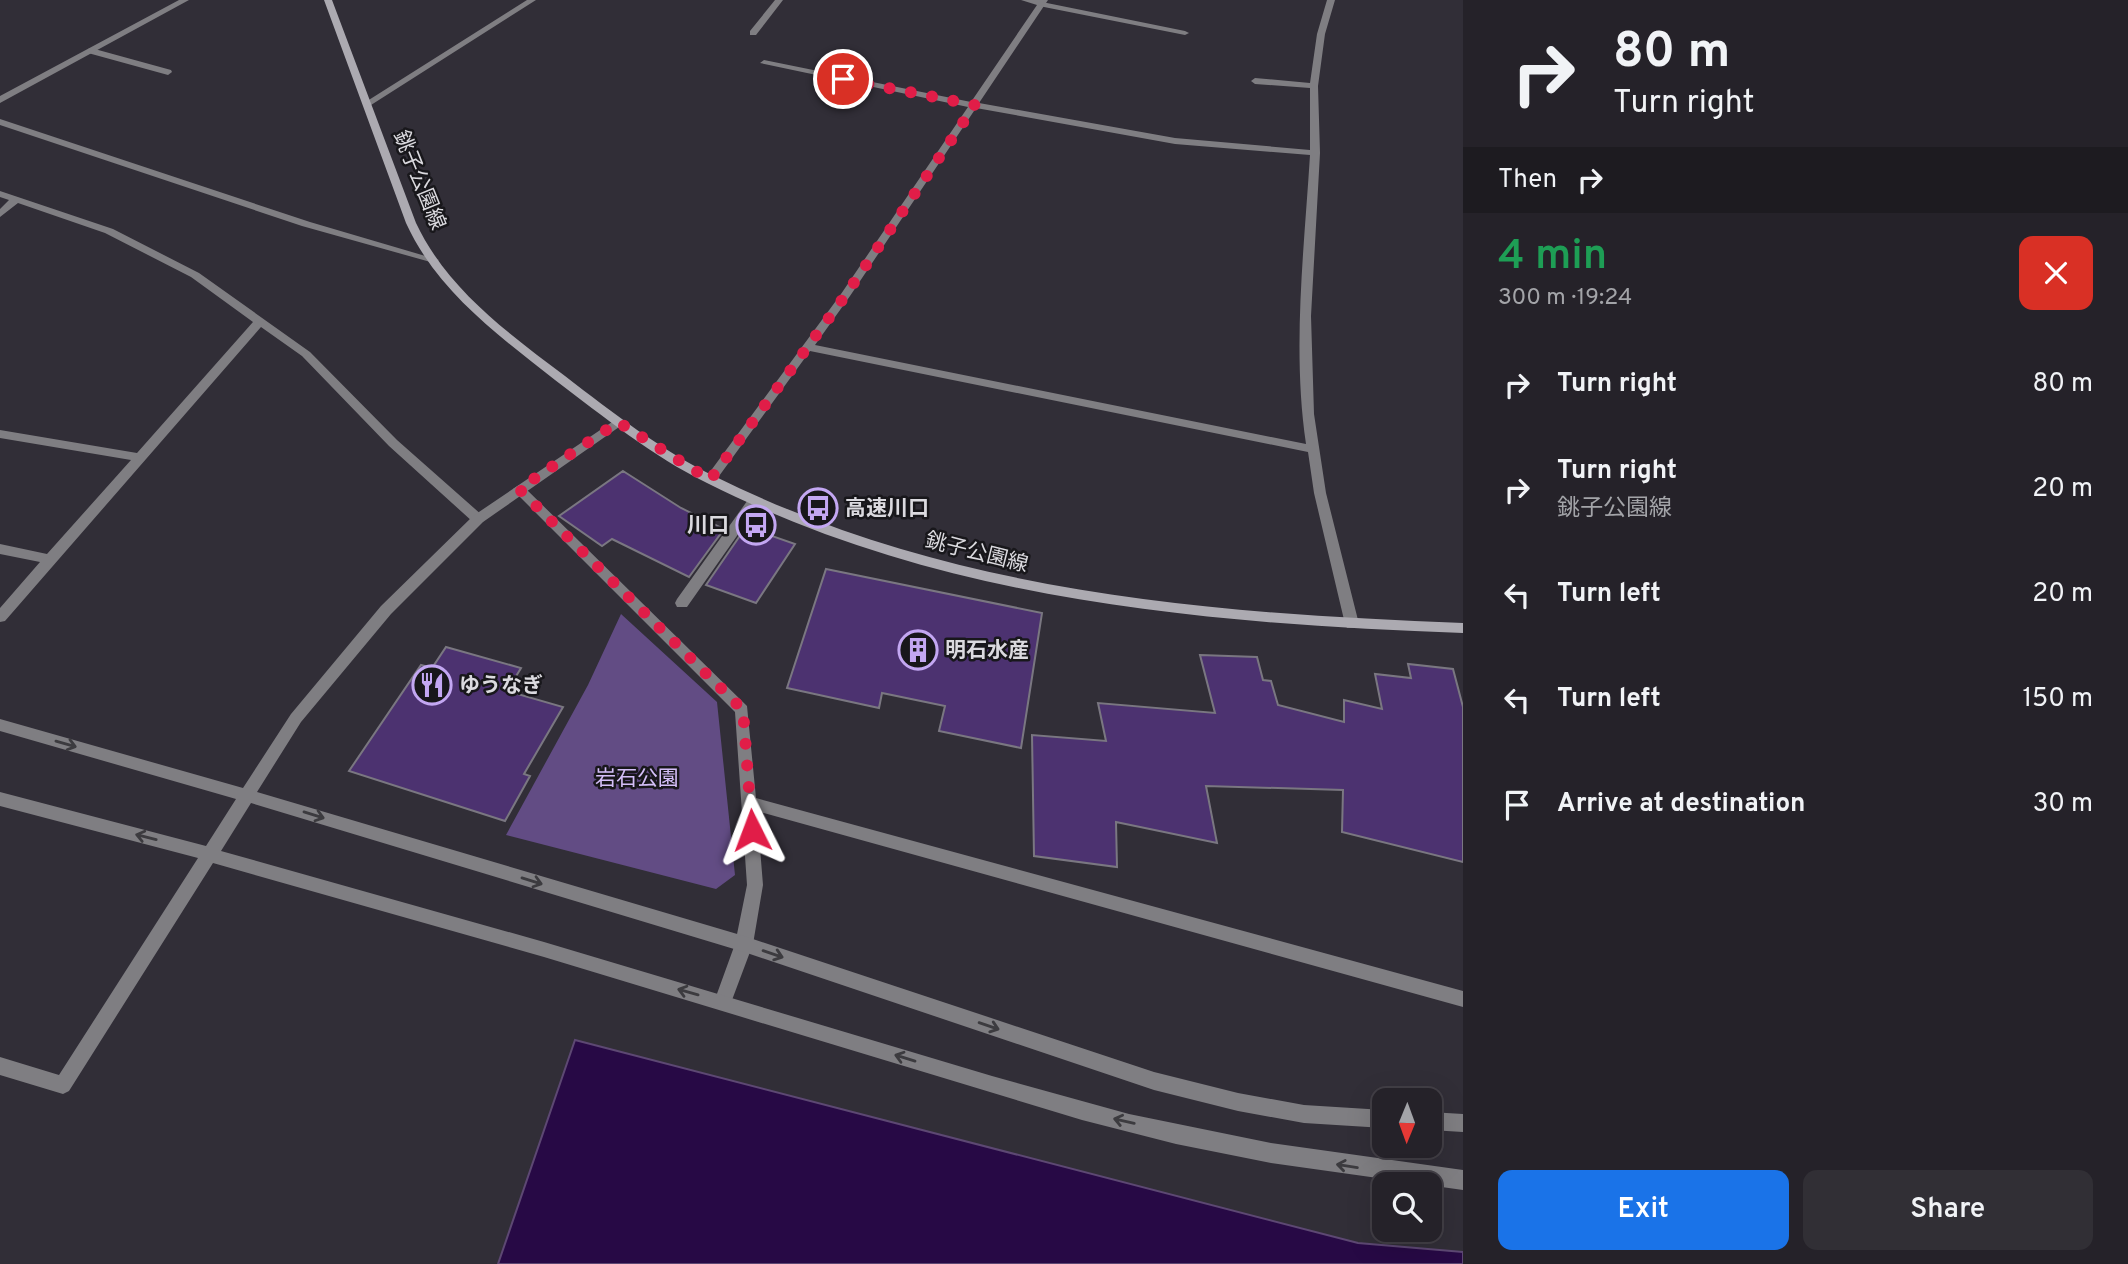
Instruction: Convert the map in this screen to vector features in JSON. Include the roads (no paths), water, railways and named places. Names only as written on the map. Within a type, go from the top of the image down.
[{"type":"main road","name":"銚子公園線","points":[[328,0],[415,233],[464,300],[516,344],[618,422],[710,480],[856,541],[925,562],[1078,596],[1214,614],[1352,624],[1463,628]]},
{"type":"street","points":[[0,100],[185,0]]},
{"type":"street","points":[[368,103],[532,0]]},
{"type":"street","points":[[754,33],[779,0]]},
{"type":"street","points":[[1025,0],[1185,33]]},
{"type":"street","points":[[1331,0],[1321,34],[1314,86],[1315,153],[1306,316],[1308,414],[1320,493],[1352,624]]},
{"type":"street","points":[[710,480],[807,347],[1043,2]]},
{"type":"street","points":[[91,51],[168,72]]},
{"type":"street","points":[[764,63],[1175,141],[1315,153]]},
{"type":"street","points":[[1255,81],[1314,86]]},
{"type":"street","points":[[0,122],[306,223],[434,260]]},
{"type":"street","points":[[0,194],[122,237],[195,275],[306,354],[393,443],[478,519]]},
{"type":"street","points":[[0,214],[17,199]]},
{"type":"street","points":[[0,617],[260,321]]},
{"type":"street","points":[[807,347],[1313,449]]},
{"type":"street","points":[[0,1066],[64,1085],[296,718],[343,661],[386,610],[478,519],[618,422]]},
{"type":"street","points":[[0,434],[140,458]]},
{"type":"street","points":[[519,489],[743,710],[755,885],[744,944],[723,1002]]},
{"type":"street","points":[[682,603],[755,500]]},
{"type":"street","points":[[0,549],[52,560]]},
{"type":"street","points":[[0,725],[249,796],[744,944],[1154,1081],[1238,1102],[1304,1114],[1372,1118]]},
{"type":"street","points":[[0,799],[212,853],[723,1002],[1081,1111],[1231,1147],[1381,1171],[1463,1180]]},
{"type":"street","points":[[751,803],[1463,999]]},
{"type":"street","points":[[1442,1122],[1463,1123]]},
{"type":"place","name":"高速川口","points":[[818,508]]},
{"type":"place","name":"川口","points":[[756,525]]},
{"type":"place","name":"明石水産","points":[[918,650]]},
{"type":"place","name":"ゆうなぎ","points":[[432,685]]},
{"type":"park label","name":"岩石公園","points":[[637,778]]}]
